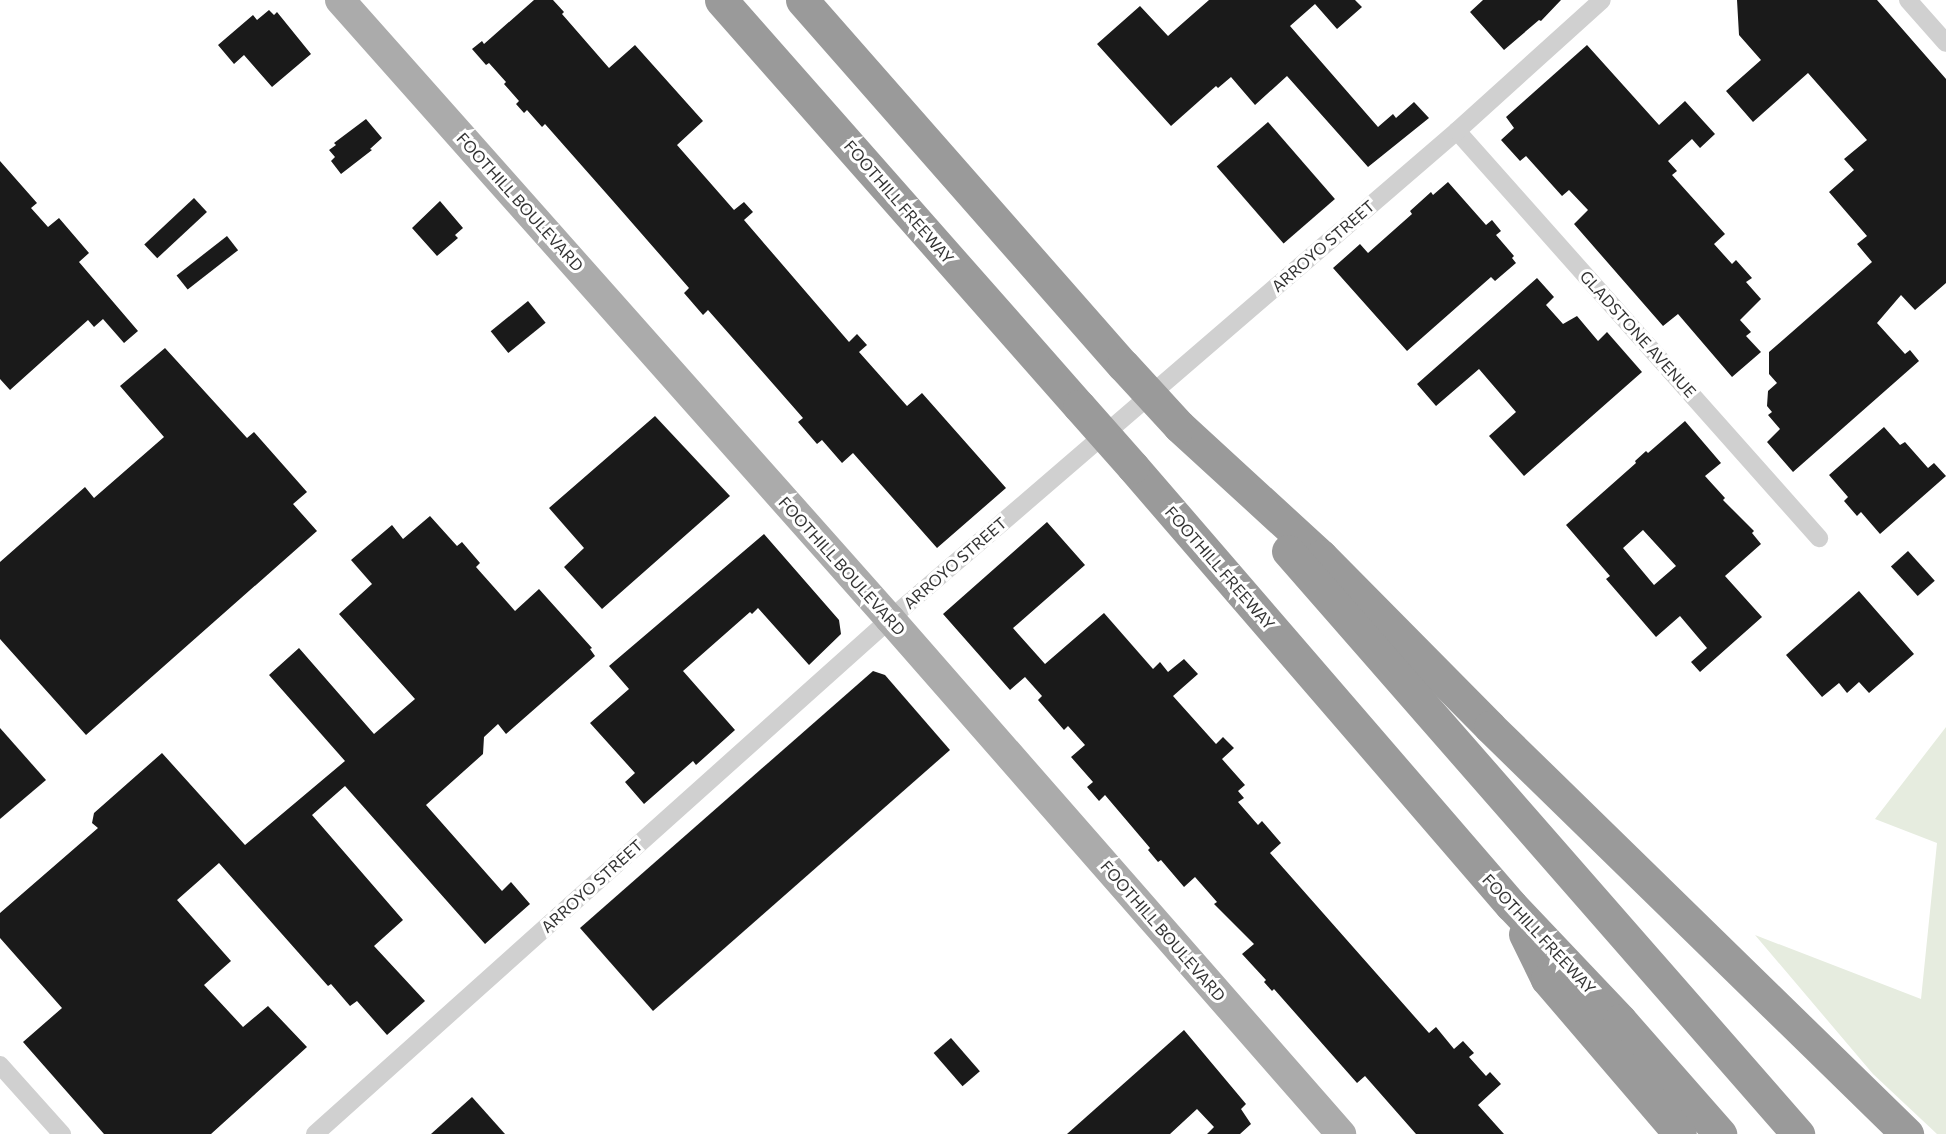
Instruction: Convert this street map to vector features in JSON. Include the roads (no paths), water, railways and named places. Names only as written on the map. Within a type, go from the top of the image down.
[{"type":"highway","name":"FOOTHILL FREEWAY","points":[[721,0],[1133,467],[1510,905],[1620,1020],[1720,1134]]},
{"type":"highway","points":[[802,0],[1179,426],[1798,1134]]},
{"type":"highway","points":[[1179,426],[1321,556],[1490,726],[1907,1134]]},
{"type":"highway","points":[[1510,905],[1547,979],[1680,1134]]},
{"type":"main road","name":"FOOTHILL BOULEVARD","points":[[340,0],[890,619],[1341,1134]]},
{"type":"street","name":"ARROYO STREET","points":[[315,1134],[890,619],[1457,131],[1602,0]]},
{"type":"street","points":[[1908,0],[1946,43]]},
{"type":"street","name":"GLADSTONE AVENUE","points":[[1457,131],[1819,538]]},
{"type":"street","points":[[0,1065],[62,1134]]}]
